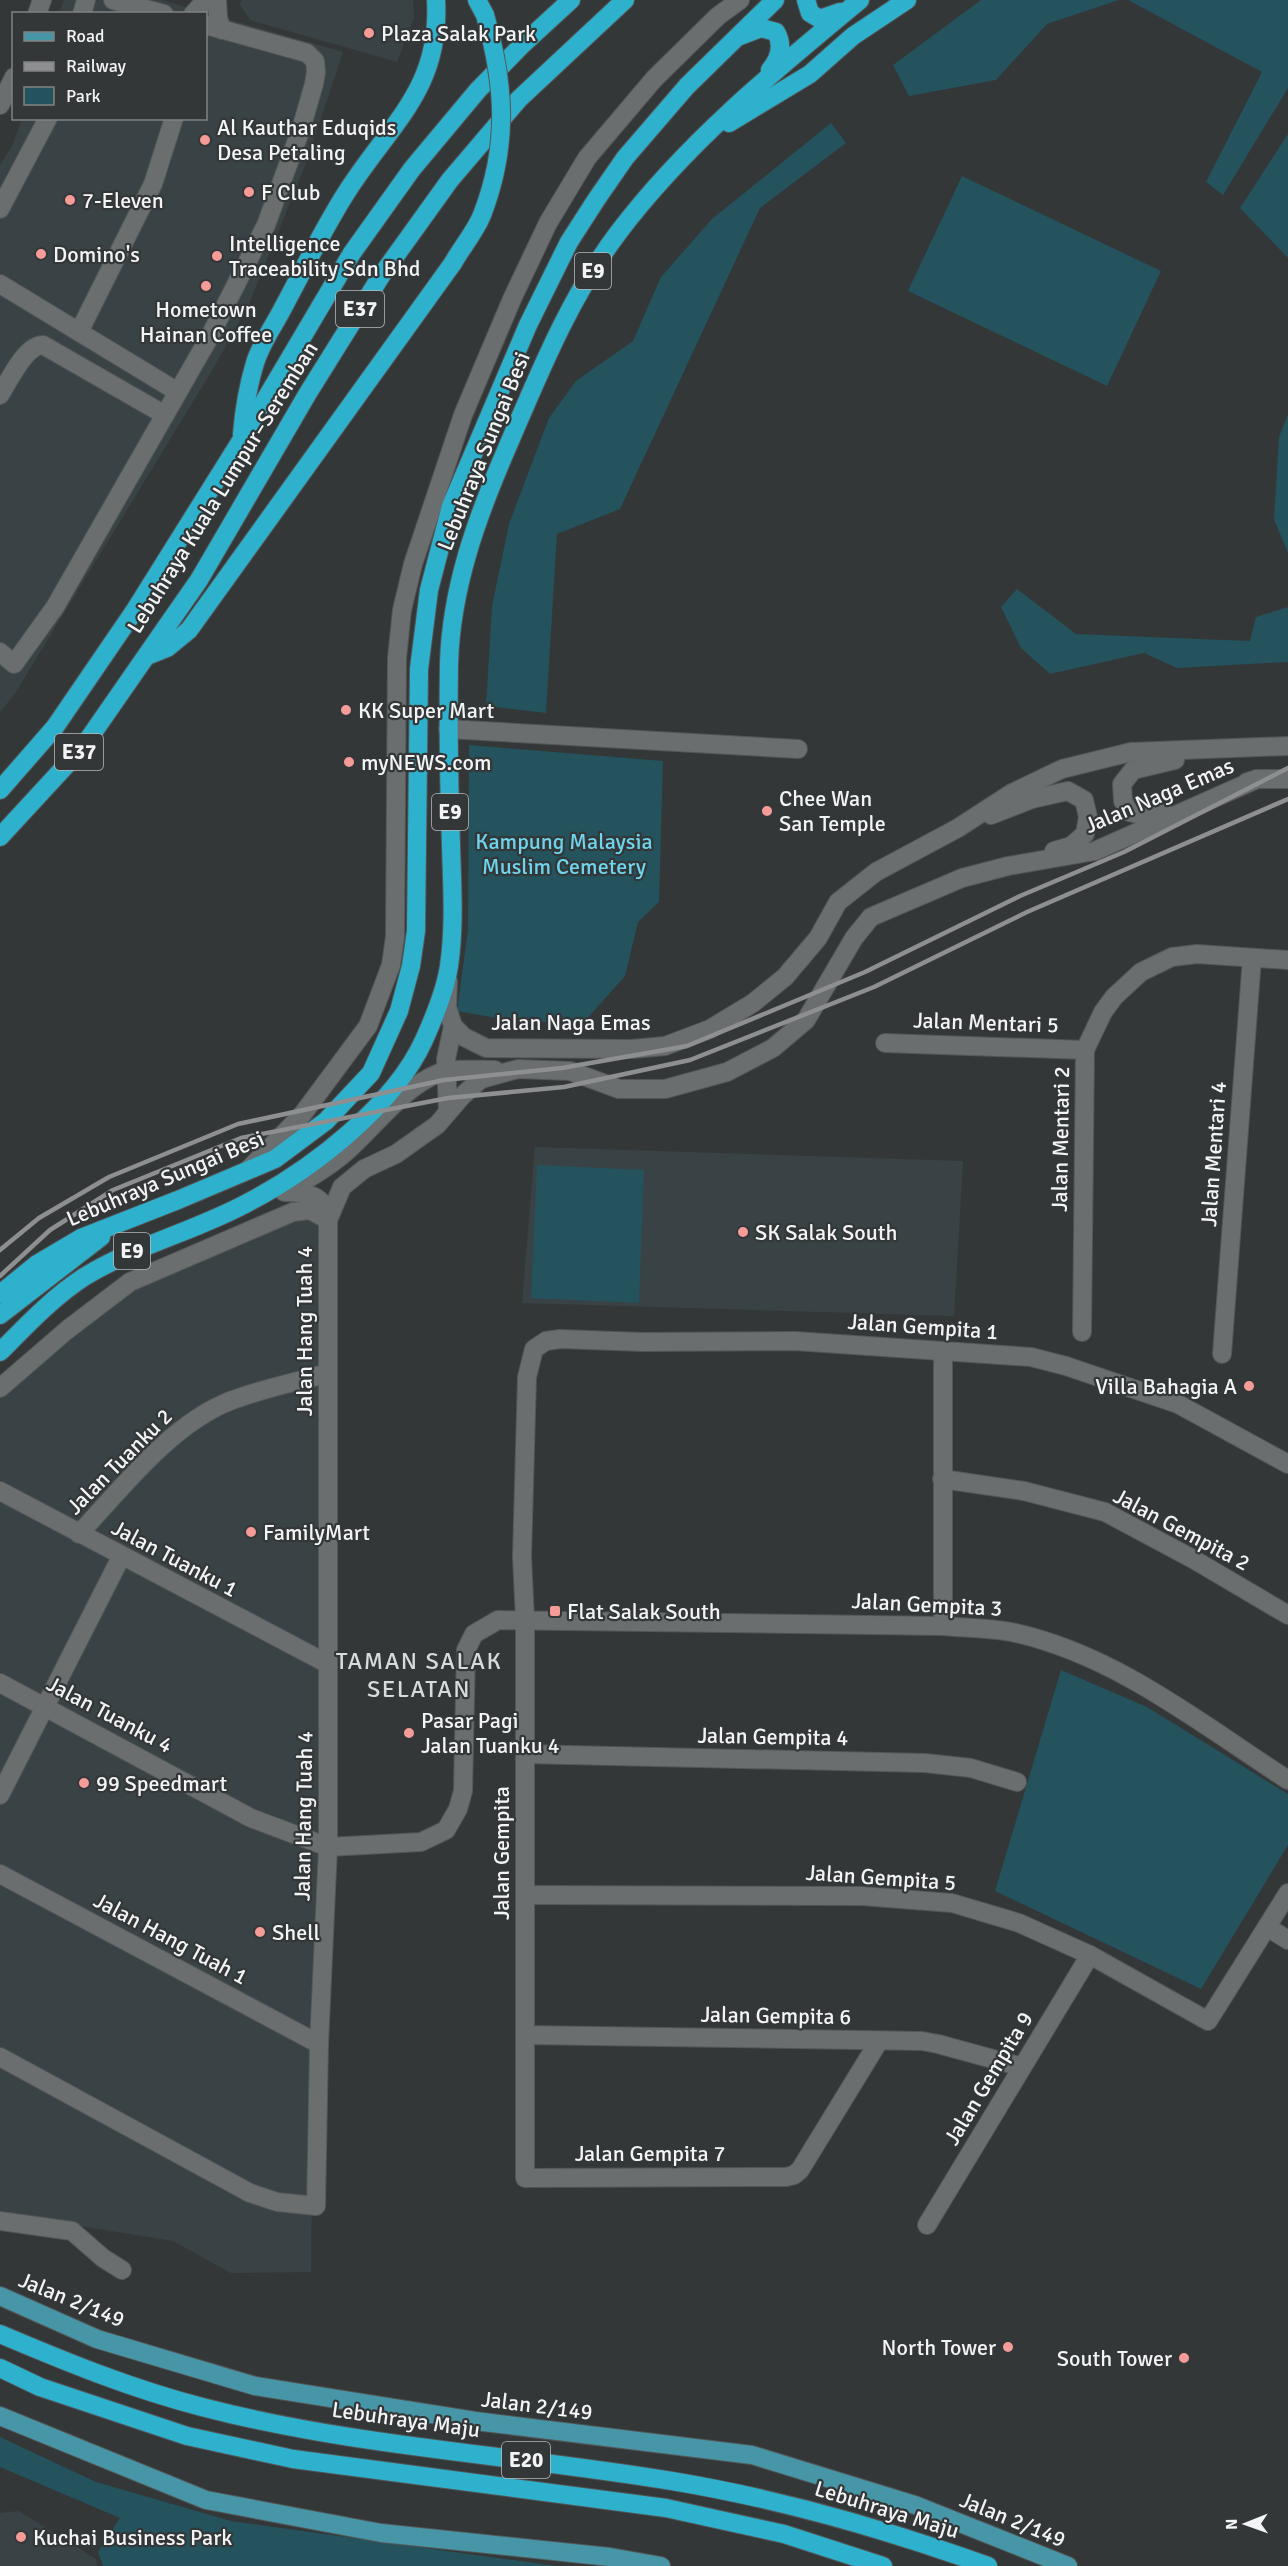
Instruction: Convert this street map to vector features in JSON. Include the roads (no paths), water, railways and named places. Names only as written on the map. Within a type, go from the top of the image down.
[{"type":"highway","points":[[242,439],[244,404],[256,360],[330,220],[349,189],[415,97],[423,80],[434,45],[436,0]]},
{"type":"highway","name":"Lebuhraya Kuala Lumpur–Seremban","points":[[0,790],[55,727],[98,665],[242,439],[352,253],[412,170],[478,90],[571,0]]},
{"type":"highway","name":"Lebuhraya Kuala Lumpur–Seremban","points":[[0,837],[83,747],[199,580],[308,393],[381,276],[450,180],[519,99],[625,0]]},
{"type":"highway","name":"Lebuhraya Sungai Besi","points":[[0,1293],[37,1264],[81,1238],[275,1159],[326,1121],[370,1073],[399,1011],[411,966],[416,931],[419,669],[429,590],[451,506],[511,362],[569,242],[625,158],[687,86],[775,0]]},
{"type":"highway","points":[[806,0],[810,14],[820,19],[833,16],[860,0]]},
{"type":"highway","name":"Lebuhraya Sungai Besi","points":[[0,1352],[28,1323],[81,1279],[130,1252],[249,1203],[315,1161],[346,1136],[387,1096],[423,1042],[449,970],[453,917],[448,729],[450,638],[460,572],[496,473],[555,338],[615,236],[650,193],[755,88],[860,0]]},
{"type":"highway","points":[[708,134],[810,74],[853,36],[907,0]]},
{"type":"highway","points":[[146,657],[167,648],[189,630],[453,263],[481,216],[498,163],[503,112],[495,49],[481,7]]},
{"type":"highway","points":[[731,41],[761,28],[772,30],[779,38],[780,56],[755,88]]},
{"type":"highway","points":[[0,1315],[122,1221]]},
{"type":"highway","name":"Lebuhraya Maju","points":[[0,2334],[145,2391],[204,2408],[307,2430],[672,2481],[749,2496],[829,2514],[988,2566]]},
{"type":"highway","name":"E20","points":[[0,2368],[40,2387],[208,2441],[293,2459],[666,2508],[783,2534],[884,2566]]},
{"type":"main road","name":"Jalan 2/149","points":[[0,2296],[97,2339],[255,2386],[475,2421],[752,2455],[915,2505],[1068,2566]]},
{"type":"main road","points":[[0,2416],[206,2500],[381,2533],[610,2557],[661,2566]]},
{"type":"street","points":[[113,0],[157,12]]},
{"type":"street","points":[[195,12],[206,0]]},
{"type":"street","points":[[0,652],[14,664],[55,607],[210,336],[266,225],[301,129],[316,72],[315,61],[307,53],[214,28],[218,18],[217,0]]},
{"type":"street","points":[[247,1172],[302,1114],[368,1026],[391,965],[394,937],[397,658],[402,610],[413,564],[431,507],[472,392],[548,223],[587,158],[654,80],[718,16],[740,0]]},
{"type":"street","points":[[0,105],[12,81]]},
{"type":"street","points":[[0,209],[47,120]]},
{"type":"street","points":[[79,332],[153,184],[173,120]]},
{"type":"street","points":[[0,284],[178,392]]},
{"type":"street","points":[[0,395],[27,352],[37,345],[43,345],[165,415]]},
{"type":"street","points":[[448,729],[798,749]]},
{"type":"street","name":"Jalan Naga Emas","points":[[458,1032],[486,1048],[632,1049],[665,1046],[710,1029],[753,1003],[785,977],[818,938],[838,902],[876,872],[958,828],[1012,793],[1062,769],[1131,752],[1288,747]]},
{"type":"street","name":"Jalan Naga Emas","points":[[1239,748],[1133,770],[1122,784],[1123,801],[1129,812],[1150,818],[1257,778],[1288,779]]},
{"type":"street","name":"Jalan Naga Emas","points":[[1008,866],[1095,851],[1257,778]]},
{"type":"street","name":"Jalan Naga Emas","points":[[328,1220],[342,1187],[364,1169],[396,1154],[437,1125],[462,1096],[481,1079],[518,1069],[570,1071],[619,1089],[665,1089],[727,1072],[773,1048],[806,1020],[854,938],[871,917],[962,878],[1071,846],[1085,834],[1088,817],[1084,800],[1068,791],[1032,799],[958,828]]},
{"type":"street","name":"Jalan Mentari 2","points":[[1082,1332],[1085,1050],[1109,1005],[1147,969],[1172,957],[1197,954],[1288,960]]},
{"type":"street","name":"Jalan Mentari 4","points":[[1222,1354],[1252,958]]},
{"type":"street","points":[[448,1112],[446,1071],[458,1032],[447,1006],[449,970]]},
{"type":"street","name":"Jalan Mentari 5","points":[[885,1042],[1085,1050]]},
{"type":"street","points":[[249,1203],[284,1192],[313,1176],[347,1151],[377,1119],[441,1071],[518,1069]]},
{"type":"street","points":[[284,1192],[302,1191],[315,1197],[326,1208],[328,1220]]},
{"type":"street","points":[[0,1388],[83,1317],[130,1282],[293,1212],[310,1210],[328,1220]]},
{"type":"street","name":"Jalan Hang Tuah 4","points":[[0,2057],[250,2193],[277,2202],[316,2206],[319,2044],[328,1847],[328,1220]]},
{"type":"street","name":"Jalan Gempita 1","points":[[534,1349],[546,1341],[560,1339],[643,1342],[795,1341],[1031,1357],[1178,1404],[1288,1464]]},
{"type":"street","name":"Jalan Gempita","points":[[525,2178],[525,1619],[522,1557],[527,1377],[534,1349]]},
{"type":"street","points":[[943,1352],[943,1626]]},
{"type":"street","name":"Jalan Tuanku 2","points":[[78,1534],[148,1460],[194,1420],[229,1401],[328,1373]]},
{"type":"street","name":"Jalan Gempita 2","points":[[942,1479],[1024,1491],[1105,1512],[1202,1565],[1288,1616]]},
{"type":"street","name":"Jalan Tuanku 1","points":[[0,1491],[328,1665]]},
{"type":"street","points":[[0,1795],[121,1557]]},
{"type":"street","name":"Jalan Gempita 3","points":[[328,1847],[421,1842],[446,1830],[458,1809],[463,1791],[466,1650],[474,1634],[498,1620],[943,1626],[1010,1632],[1062,1647],[1127,1675],[1288,1780]]},
{"type":"street","name":"Jalan Tuanku 4","points":[[0,1683],[251,1818],[328,1847]]},
{"type":"street","name":"Jalan Gempita 4","points":[[525,1754],[925,1763],[971,1768],[1017,1782]]},
{"type":"street","name":"Jalan Hang Tuah 1","points":[[0,1874],[319,2044]]},
{"type":"street","points":[[1288,1893],[1267,1927],[1288,1940]]},
{"type":"street","name":"Jalan Gempita 5","points":[[525,1895],[761,1894],[926,1899],[952,1903],[1019,1923],[1090,1955],[1208,2021],[1267,1927]]},
{"type":"street","name":"Jalan Gempita 9","points":[[927,2225],[1090,1955]]},
{"type":"street","name":"Jalan Gempita 6","points":[[525,2035],[938,2044],[1022,2067]]},
{"type":"street","name":"Jalan Gempita 7","points":[[525,2178],[790,2176],[800,2170],[879,2041]]},
{"type":"street","points":[[0,2221],[72,2232],[103,2258],[122,2270]]},
{"type":"railway","points":[[0,1250],[39,1218],[109,1177],[238,1124],[444,1080],[562,1068],[687,1046],[865,972],[1020,896],[1124,852],[1288,768]]},
{"type":"railway","points":[[0,1276],[50,1230],[113,1190],[241,1138],[448,1098],[564,1087],[690,1060],[874,987],[1027,912],[1288,799]]},
{"type":"place","name":"Plaza Salak Park","points":[[369,33]]},
{"type":"place","name":"Al Kauthar Eduqids Desa Petaling","points":[[205,140]]},
{"type":"place","name":"F Club","points":[[249,192]]},
{"type":"place","name":"7-Eleven","points":[[70,200]]},
{"type":"place","name":"Domino's","points":[[41,254]]},
{"type":"place","name":"Intelligence Traceability Sdn Bhd","points":[[217,256]]},
{"type":"place","name":"Hometown Hainan Coffee","points":[[206,286]]},
{"type":"place","name":"KK Super Mart","points":[[346,710]]},
{"type":"place","name":"myNEWS.com","points":[[349,762]]},
{"type":"place","name":"Chee Wan San Temple","points":[[767,811]]},
{"type":"place","name":"SK Salak South","points":[[743,1232]]},
{"type":"place","name":"Villa Bahagia A","points":[[1249,1386]]},
{"type":"place","name":"FamilyMart","points":[[251,1532]]},
{"type":"place","name":"Flat Salak South","points":[[555,1611]]},
{"type":"place","name":"Pasar Pagi Jalan Tuanku 4","points":[[409,1733]]},
{"type":"place","name":"99 Speedmart","points":[[84,1783]]},
{"type":"place","name":"Shell","points":[[260,1932]]},
{"type":"place","name":"North Tower","points":[[1008,2347]]},
{"type":"place","name":"South Tower","points":[[1184,2358]]},
{"type":"place","name":"Kuchai Business Park","points":[[21,2537]]},
{"type":"district","name":"TAMAN SALAK SELATAN","points":[[419,1675]]},
{"type":"park label","name":"Kampung Malaysia Muslim Cemetery","points":[[564,854]]}]
